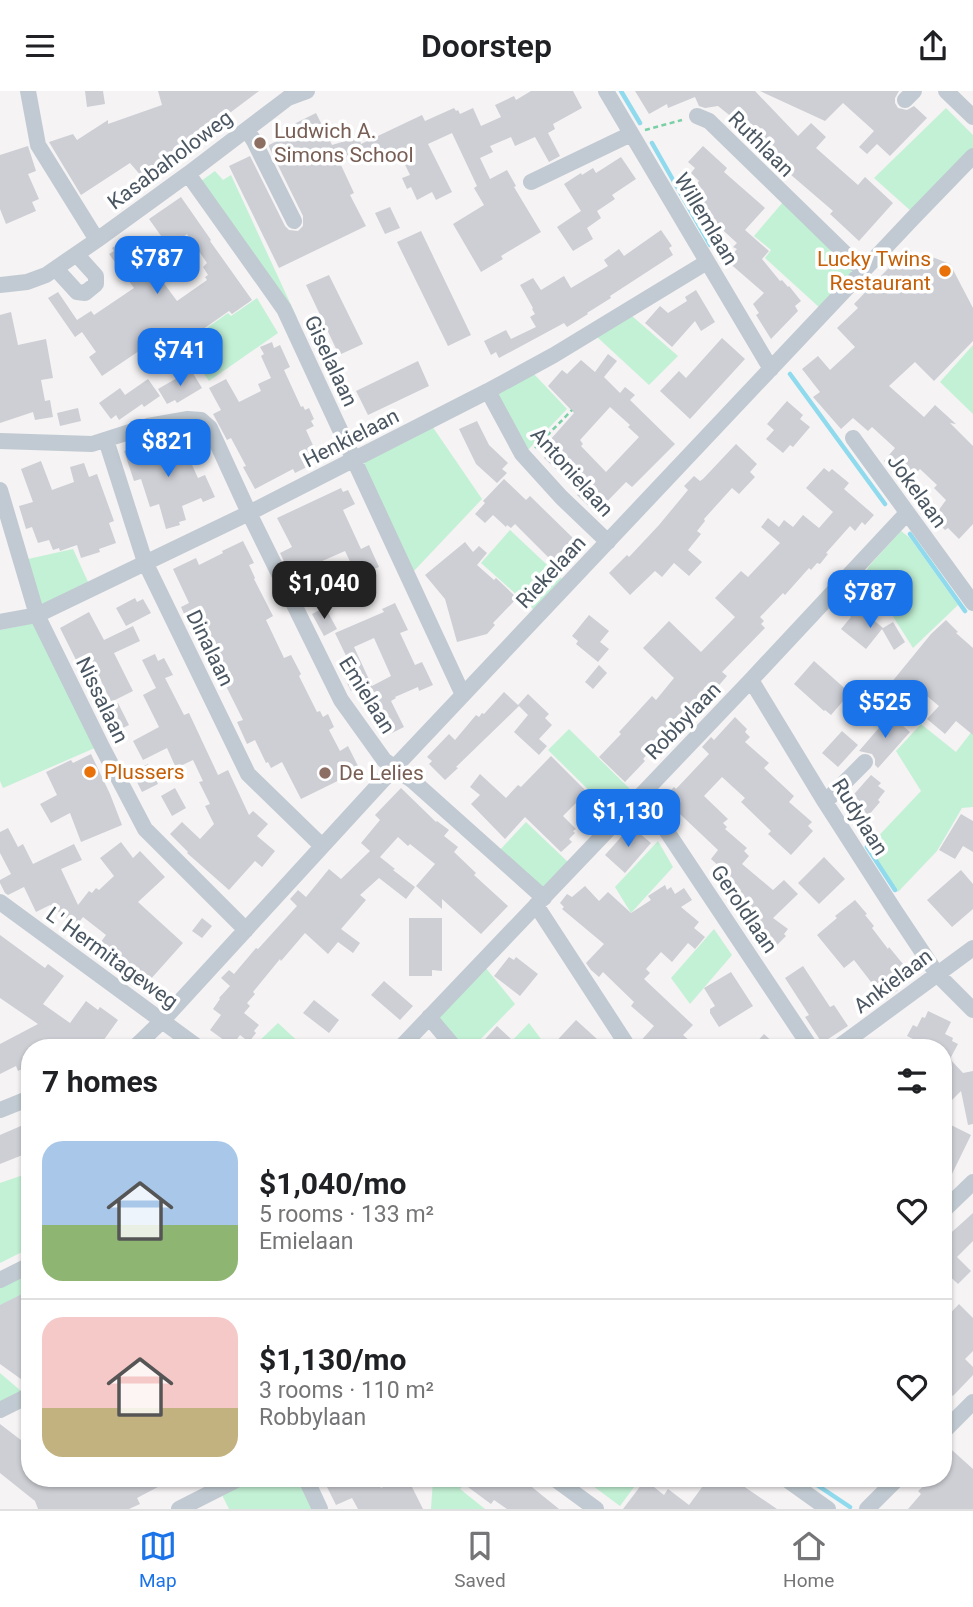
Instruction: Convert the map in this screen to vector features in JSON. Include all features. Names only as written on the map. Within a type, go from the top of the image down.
[{"type":"street","points":[[28,91],[38,145],[97,240]]},
{"type":"street","name":"Kasabaholoweg","points":[[0,285],[27,282],[46,275],[188,174],[288,95],[307,91]]},
{"type":"street","name":"Willemlaan","points":[[606,91],[771,369]]},
{"type":"street","points":[[946,91],[973,117]]},
{"type":"street","name":"Ruthlaan","points":[[696,116],[709,121],[863,271]]},
{"type":"street","points":[[247,130],[294,221]]},
{"type":"street","points":[[531,182],[631,134]]},
{"type":"street","name":"Riekelaan","points":[[143,1039],[394,768],[973,156]]},
{"type":"street","name":"Giselalaan","points":[[188,174],[284,309],[463,695]]},
{"type":"street","points":[[55,269],[76,292],[85,293],[96,284],[96,276],[77,255]]},
{"type":"street","name":"Henkielaan","points":[[0,622],[37,615],[249,513],[554,355],[707,263]]},
{"type":"street","name":"Antonielaan","points":[[488,391],[522,454],[608,543]]},
{"type":"street","name":"Emielaan","points":[[0,441],[92,444],[148,426],[188,419],[201,420],[210,428],[341,700],[384,759],[413,781],[540,902],[623,1039]]},
{"type":"street","name":"Jokelaan","points":[[852,438],[973,603]]},
{"type":"street","name":"Dinalaan","points":[[106,440],[145,562],[248,774],[322,846]]},
{"type":"street","name":"Nissalaan","points":[[0,490],[37,615],[145,829],[246,930]]},
{"type":"street","name":"Robbylaan","points":[[408,1039],[907,513]]},
{"type":"street","name":"Rudylaan","points":[[751,680],[825,801],[937,974],[973,1010]]},
{"type":"street","points":[[825,801],[865,762]]},
{"type":"street","name":"Geroldlaan","points":[[642,794],[805,1039]]},
{"type":"street","name":"L' Hermitageweg","points":[[0,902],[187,1039]]},
{"type":"street","name":"Ankielaan","points":[[849,1039],[973,947]]},
{"type":"street","points":[[429,1017],[447,1039]]},
{"type":"street","points":[[0,1110],[21,1102]]},
{"type":"street","points":[[952,1202],[973,1182]]},
{"type":"street","points":[[0,1280],[21,1270]]},
{"type":"street","points":[[0,1410],[21,1400]]},
{"type":"street","points":[[952,1423],[973,1402]]},
{"type":"street","points":[[178,1509],[222,1487]]},
{"type":"street","points":[[310,1487],[320,1509]]},
{"type":"street","points":[[566,1487],[596,1509]]},
{"type":"street","points":[[797,1487],[828,1509]]},
{"type":"street","points":[[867,1509],[889,1487]]},
{"type":"path","name":"Ruthlaan","points":[[631,134],[696,116]]},
{"type":"path","points":[[526,458],[572,410]]},
{"type":"green space","points":[[946,108],[973,135],[973,151],[912,212],[874,178]]},
{"type":"green space","points":[[215,171],[223,180],[231,175],[298,320],[201,181]]},
{"type":"green space","points":[[783,202],[852,269],[851,274],[820,308],[765,258],[771,250],[754,236]]},
{"type":"green space","points":[[257,298],[278,333],[209,381],[183,345],[228,313],[231,316]]},
{"type":"green space","points":[[632,316],[678,356],[649,385],[596,336]]},
{"type":"green space","points":[[973,345],[973,414],[940,382]]},
{"type":"green space","points":[[533,373],[567,409],[526,452],[497,392]]},
{"type":"green space","points":[[432,426],[482,499],[413,572],[363,466],[369,456]]},
{"type":"green space","points":[[510,530],[562,579],[534,610],[481,563]]},
{"type":"green space","points":[[901,531],[910,538],[958,605],[913,648],[868,577],[867,570]]},
{"type":"green space","points":[[73,549],[89,584],[55,602],[41,604],[28,559]]},
{"type":"green space","points":[[34,623],[97,747],[3,788],[0,781],[0,630]]},
{"type":"green space","points":[[921,724],[956,752],[973,730],[973,807],[962,808],[937,851],[898,892],[869,846],[921,791],[896,751]]},
{"type":"green space","points":[[569,729],[634,793],[613,814],[548,750]]},
{"type":"green space","points":[[526,822],[569,863],[542,890],[499,851]]},
{"type":"green space","points":[[658,841],[673,867],[631,913],[615,887]]},
{"type":"green space","points":[[714,929],[732,955],[690,1004],[671,978]]},
{"type":"green space","points":[[485,967],[515,1004],[481,1039],[453,1039],[442,1026],[439,1016]]},
{"type":"green space","points":[[278,1023],[295,1039],[261,1039]]},
{"type":"green space","points":[[529,1023],[541,1039],[514,1039]]},
{"type":"green space","points":[[21,1176],[21,1252],[0,1263],[0,1183]]},
{"type":"green space","points":[[21,1276],[21,1328],[0,1312],[0,1287]]},
{"type":"green space","points":[[0,1373],[21,1391],[0,1402]]},
{"type":"green space","points":[[233,1487],[304,1487],[314,1509],[229,1509],[221,1493]]},
{"type":"green space","points":[[432,1487],[462,1487],[460,1489],[485,1509],[431,1509]]},
{"type":"green space","points":[[594,1487],[634,1487],[620,1506]]},
{"type":"building","points":[[85,91],[103,91],[105,104],[87,107]]},
{"type":"building","points":[[158,91],[259,91],[183,148],[190,157],[148,184],[130,163],[81,195],[49,142],[73,134],[77,140],[108,120],[108,124],[162,105]]},
{"type":"building","points":[[531,91],[573,91],[582,108],[553,124],[555,129],[548,133],[560,156],[549,162],[535,137],[515,146],[511,137],[490,146],[493,152],[480,158],[490,179],[507,170],[541,232],[501,256],[503,259],[481,272],[453,224],[484,205],[474,188],[477,186],[452,133],[428,144],[452,192],[436,200],[432,192],[417,200],[411,187],[407,189],[402,178],[410,175],[398,150],[387,155],[383,148],[340,163],[354,193],[350,195],[366,226],[279,268],[229,166],[250,156],[285,226],[289,230],[298,231],[303,226],[303,216],[269,147],[297,131],[294,124],[316,113],[332,145],[359,137],[361,144],[422,115],[425,121],[454,108],[460,114],[473,108],[481,126],[501,117],[495,105],[514,96],[516,100]]},
{"type":"building","points":[[635,91],[755,91],[798,136],[811,123],[826,137],[816,148],[858,185],[865,177],[893,203],[859,241],[830,214],[833,211],[790,174],[787,177],[770,161],[774,158],[743,131],[741,134],[729,123],[733,118],[718,106],[699,106],[695,97],[668,108],[667,104],[649,114]]},
{"type":"building","points":[[760,91],[899,91],[895,98],[898,108],[907,110],[914,106],[927,118],[890,156],[877,144],[867,154],[859,147],[874,131],[843,103],[825,121]]},
{"type":"building","points":[[28,146],[36,171],[28,174],[39,199],[32,202],[36,211],[6,224],[0,209],[0,155]]},
{"type":"building","points":[[703,146],[727,168],[724,172],[765,208],[745,230],[769,251],[762,259],[801,301],[795,306],[798,311],[771,339],[756,315],[759,313],[753,304],[764,293],[727,261],[737,249],[733,247],[737,243],[715,223],[713,225],[686,198],[699,181],[691,173],[695,168],[688,162]]},
{"type":"building","points":[[621,157],[636,179],[612,195],[615,199],[597,211],[601,218],[587,228],[593,239],[573,251],[557,227],[581,211],[564,184],[593,168],[596,173]]},
{"type":"building","points":[[181,197],[252,300],[232,314],[229,311],[199,332],[197,329],[181,340],[173,328],[102,376],[89,357],[96,352],[82,332],[75,337],[48,298],[58,292],[77,320],[91,311],[94,315],[134,288],[109,254],[114,251],[112,248],[129,236],[177,301],[207,280],[205,277],[208,275],[203,267],[207,263],[187,234],[169,247],[149,219]]},
{"type":"building","points":[[390,207],[400,228],[385,234],[375,213]]},
{"type":"building","points":[[661,230],[672,246],[669,248],[673,255],[567,327],[564,323],[499,358],[496,352],[491,355],[484,341],[506,330],[511,339],[536,327],[530,317],[535,314],[533,308],[520,285],[533,278],[541,290],[564,276],[571,288],[608,266],[604,260],[619,249],[624,256]]},
{"type":"building","points":[[421,231],[471,335],[448,346],[397,242]]},
{"type":"building","points":[[908,248],[918,257],[922,253],[950,264],[973,308],[973,341],[934,381],[915,362],[889,386],[924,417],[935,405],[956,424],[950,423],[973,446],[973,524],[959,539],[933,518],[946,500],[934,488],[937,485],[920,469],[910,479],[895,465],[892,468],[884,461],[895,448],[872,427],[868,431],[853,418],[841,429],[813,397],[820,392],[802,369],[818,356],[830,370],[855,347],[837,328],[858,308],[854,304]]},
{"type":"building","points":[[329,275],[363,344],[339,355],[306,285]]},
{"type":"building","points":[[696,290],[715,322],[701,331],[695,321],[672,347],[645,323],[660,306],[668,313],[687,301],[685,297]]},
{"type":"building","points":[[11,312],[18,345],[46,339],[53,378],[41,380],[45,401],[50,400],[53,417],[35,420],[33,412],[0,423],[0,315]]},
{"type":"building","points":[[722,338],[745,359],[690,419],[660,391],[679,371],[686,378]]},
{"type":"building","points":[[272,342],[274,348],[280,345],[290,367],[284,370],[301,407],[305,410],[309,408],[314,419],[311,421],[314,426],[306,430],[317,454],[306,459],[309,466],[295,473],[293,469],[255,489],[231,438],[227,440],[213,414],[221,410],[209,388],[226,379],[239,402],[261,391],[258,384],[271,378],[260,347]]},
{"type":"building","points":[[608,354],[617,361],[604,377],[620,393],[625,387],[635,395],[630,400],[675,444],[632,487],[626,482],[596,513],[577,495],[583,488],[578,484],[582,480],[566,464],[559,472],[544,458],[547,454],[542,449],[574,413],[548,386],[562,370],[567,374],[581,360],[595,372]],"holes":[[[610,407],[630,425],[628,427],[639,437],[606,472],[581,446],[583,444],[580,440]]]},
{"type":"building","points":[[418,361],[429,386],[368,415],[356,391]]},
{"type":"building","points":[[191,370],[202,388],[177,403],[175,400],[167,404],[158,389]]},
{"type":"building","points":[[148,379],[160,396],[144,407],[142,404],[119,420],[116,415],[111,419],[99,403],[120,388],[125,395]]},
{"type":"building","points":[[787,401],[803,415],[800,419],[810,427],[793,447],[790,445],[783,453],[766,439],[774,430],[767,424]]},
{"type":"building","points":[[78,408],[81,421],[60,426],[57,413]]},
{"type":"building","points":[[477,421],[489,445],[508,463],[502,469],[507,473],[497,483],[476,464],[459,429]]},
{"type":"building","points":[[160,439],[164,451],[182,443],[198,478],[205,475],[215,497],[203,502],[201,498],[182,506],[186,520],[166,529],[159,504],[150,507],[141,479],[134,481],[124,451]]},
{"type":"building","points":[[736,444],[757,464],[750,472],[755,477],[739,494],[732,488],[704,519],[697,531],[701,534],[688,550],[702,562],[689,576],[674,563],[662,577],[655,571],[630,595],[609,573],[627,555],[629,557],[659,525],[688,490],[684,486],[694,476],[700,481],[703,479]]},
{"type":"building","points":[[41,461],[52,490],[74,482],[70,467],[84,463],[89,477],[97,474],[114,521],[109,523],[116,543],[81,558],[77,545],[60,551],[59,548],[53,550],[49,540],[38,543],[32,527],[26,529],[19,506],[33,502],[21,469]]},
{"type":"building","points":[[824,468],[829,472],[832,469],[849,483],[844,489],[874,515],[865,525],[862,522],[855,531],[850,526],[826,553],[828,554],[820,564],[817,563],[811,570],[809,568],[785,595],[783,593],[760,617],[765,628],[722,672],[727,676],[714,691],[710,687],[683,719],[679,715],[669,724],[653,742],[656,744],[643,759],[645,761],[625,782],[599,757],[652,696],[656,700],[674,678],[643,648],[669,621],[701,652],[735,617],[715,598],[741,571],[748,577],[780,543],[761,527],[768,518],[779,527],[784,520],[793,527],[803,515],[819,528],[833,512],[806,488]]},
{"type":"building","points":[[504,479],[526,500],[530,496],[576,541],[554,563],[515,524],[511,528],[507,525],[506,527],[493,515],[485,523],[475,514],[485,503],[483,501]]},
{"type":"building","points":[[341,488],[343,492],[348,490],[355,504],[343,510],[361,549],[369,545],[379,567],[356,574],[345,551],[320,562],[332,585],[315,596],[301,571],[291,576],[280,553],[292,547],[277,518]]},
{"type":"building","points":[[243,541],[254,563],[249,565],[254,579],[273,616],[266,620],[284,658],[291,655],[317,712],[320,711],[323,717],[328,714],[334,727],[329,730],[340,751],[348,746],[360,770],[301,799],[282,762],[271,768],[255,740],[247,744],[237,722],[243,720],[225,684],[220,686],[211,666],[218,663],[208,642],[199,647],[181,607],[189,603],[173,569],[196,558],[199,565]]},
{"type":"building","points":[[465,542],[473,552],[479,546],[487,553],[477,565],[517,598],[493,623],[495,625],[487,634],[457,642],[445,599],[425,575]]},
{"type":"building","points":[[135,598],[137,602],[143,599],[151,613],[126,626],[116,608]]},
{"type":"building","points":[[395,603],[408,630],[400,633],[415,665],[422,662],[433,685],[419,691],[418,687],[391,701],[404,727],[384,737],[360,687],[351,691],[340,669],[350,664],[335,633],[384,612],[382,609]],"holes":[[[374,638],[391,676],[372,686],[354,647]]]},
{"type":"building","points":[[857,606],[883,628],[893,622],[905,642],[894,650],[882,629],[866,649],[841,629]]},
{"type":"building","points":[[325,607],[337,629],[324,636],[312,614]]},
{"type":"building","points":[[89,612],[104,640],[133,626],[140,641],[114,653],[133,691],[111,702],[97,672],[85,678],[60,628]]},
{"type":"building","points":[[589,615],[609,631],[600,642],[609,649],[598,662],[576,644],[578,641],[572,636]]},
{"type":"building","points":[[946,620],[973,648],[973,735],[956,721],[945,734],[927,719],[939,706],[916,687],[905,700],[891,687],[891,683],[931,634]]},
{"type":"building","points":[[155,654],[158,661],[164,658],[173,675],[165,678],[184,715],[189,713],[218,775],[228,770],[249,815],[253,811],[268,824],[257,836],[275,851],[262,867],[255,861],[229,890],[170,834],[182,822],[200,839],[214,824],[205,806],[210,804],[199,782],[203,781],[193,760],[176,768],[167,748],[143,760],[133,741],[159,727],[143,695],[156,688],[142,660]]},
{"type":"building","points":[[814,661],[850,693],[831,715],[794,684]]},
{"type":"building","points":[[599,665],[607,673],[593,689],[585,682]]},
{"type":"building","points":[[504,692],[518,705],[528,694],[549,714],[545,718],[552,725],[539,739],[547,746],[539,755],[514,732],[528,715],[519,706],[445,780],[429,764],[432,761],[427,757],[449,734],[455,740],[476,715],[479,717],[484,714]]},
{"type":"building","points":[[118,703],[129,725],[113,733],[102,711]]},
{"type":"building","points":[[890,715],[910,732],[878,768],[872,754],[859,751]]},
{"type":"building","points":[[735,717],[747,729],[745,732],[750,737],[745,742],[769,763],[764,768],[794,796],[789,802],[812,822],[808,826],[813,831],[791,855],[768,834],[771,831],[741,802],[745,798],[722,777],[704,796],[728,819],[723,823],[727,827],[725,829],[747,848],[744,851],[749,856],[742,864],[773,890],[784,880],[798,894],[773,918],[788,929],[784,934],[786,936],[774,948],[765,941],[769,936],[758,928],[760,925],[753,916],[723,891],[733,879],[711,859],[718,850],[663,798],[674,787],[676,789],[709,754],[702,747],[711,737],[714,740]]},
{"type":"building","points":[[842,731],[858,745],[838,767],[822,753]]},
{"type":"building","points":[[91,754],[122,825],[81,842],[70,813],[51,823],[40,804],[57,795],[46,772]]},
{"type":"building","points":[[551,756],[587,792],[563,816],[576,829],[569,839],[572,842],[561,852],[525,817],[505,839],[471,804],[480,795],[470,787],[480,774],[506,798],[518,785],[521,787]]},
{"type":"building","points":[[148,764],[158,784],[142,792],[132,772]]},
{"type":"building","points":[[871,775],[881,783],[878,786],[885,791],[878,800],[880,802],[867,817],[848,801]]},
{"type":"building","points":[[175,788],[186,808],[172,816],[161,796]]},
{"type":"building","points":[[401,788],[436,822],[449,830],[444,836],[458,847],[454,852],[476,873],[474,875],[508,906],[481,934],[442,899],[442,909],[416,886],[435,864],[398,837],[380,857],[415,887],[406,899],[379,878],[360,895],[366,900],[341,929],[360,943],[353,953],[338,942],[328,954],[305,933],[281,961],[280,959],[247,1003],[250,1006],[244,1013],[259,1025],[251,1039],[240,1035],[237,1039],[222,1039],[210,1030],[221,1015],[213,1009],[230,986],[221,978],[229,970],[234,974],[297,906],[290,899],[298,890],[306,897],[329,869],[341,879],[370,851],[361,843],[380,820],[375,815]]},
{"type":"building","points":[[961,814],[973,821],[973,852],[963,846],[955,859],[939,850]]},
{"type":"building","points":[[631,826],[651,843],[625,873],[605,855]]},
{"type":"building","points":[[8,828],[18,847],[23,844],[33,864],[74,844],[82,860],[61,869],[78,905],[89,891],[92,893],[96,888],[99,890],[114,876],[100,858],[121,842],[133,858],[140,851],[165,877],[138,902],[183,943],[149,981],[116,951],[109,960],[95,950],[106,935],[83,917],[76,926],[50,905],[36,912],[24,887],[8,895],[0,883],[0,880],[11,874],[0,853],[0,832]]},
{"type":"building","points":[[824,857],[845,879],[819,904],[798,883]]},
{"type":"building","points":[[961,870],[973,884],[973,909],[952,927],[927,900]]},
{"type":"building","points":[[665,885],[667,890],[671,887],[675,894],[684,888],[692,900],[681,907],[699,922],[694,928],[705,937],[695,949],[688,943],[672,962],[661,952],[646,969],[650,973],[644,979],[693,1025],[683,1035],[688,1039],[642,1039],[654,1026],[631,1006],[634,1002],[603,972],[599,977],[591,970],[586,963],[604,944],[562,909],[564,907],[560,903],[567,894],[572,897],[585,886],[599,901],[608,892],[631,913],[651,900],[648,896]]},
{"type":"building","points":[[855,900],[867,914],[865,915],[874,926],[872,928],[912,975],[885,1000],[854,960],[844,968],[817,935]]},
{"type":"building","points":[[202,918],[212,926],[202,938],[192,931]]},
{"type":"building","points":[[409,918],[442,918],[442,971],[432,970],[432,976],[409,976]]},
{"type":"building","points":[[0,935],[45,968],[48,964],[64,976],[43,1004],[70,1023],[86,1001],[118,1020],[104,1039],[21,1039],[21,1070],[18,1071],[16,1066],[0,1074],[0,1044],[38,1024],[0,998]]},
{"type":"building","points":[[509,957],[514,960],[516,957],[538,974],[520,996],[494,976]]},
{"type":"building","points":[[803,966],[830,1007],[834,1005],[848,1026],[828,1039],[819,1039],[805,1017],[809,1015],[785,978]]},
{"type":"building","points":[[731,972],[753,1006],[719,1027],[710,1013],[710,1009],[715,1006],[704,988]]},
{"type":"building","points":[[384,981],[413,1006],[400,1020],[371,995]]},
{"type":"building","points":[[314,1000],[339,1020],[329,1033],[303,1013]]},
{"type":"building","points":[[928,1011],[951,1022],[945,1034],[953,1038],[952,1041],[913,1039],[907,1036],[913,1025],[917,1027],[922,1017],[925,1018]]},
{"type":"building","points":[[576,1020],[597,1039],[558,1039]]},
{"type":"building","points":[[497,1026],[511,1039],[485,1039]]},
{"type":"building","points":[[952,1041],[958,1044],[952,1055]]},
{"type":"building","points":[[952,1061],[963,1073],[973,1071],[973,1124],[968,1125],[961,1091],[952,1100]]},
{"type":"building","points":[[21,1126],[21,1156],[0,1164],[0,1135]]},
{"type":"building","points":[[952,1126],[971,1135],[952,1174]]},
{"type":"building","points":[[973,1213],[973,1241],[957,1257],[971,1271],[958,1284],[952,1278],[952,1232]]},
{"type":"building","points":[[21,1294],[21,1379],[0,1364],[0,1305]]},
{"type":"building","points":[[959,1304],[973,1318],[973,1351],[965,1359],[973,1367],[973,1375],[953,1396],[952,1395],[952,1311]]},
{"type":"building","points":[[0,1424],[21,1440],[21,1487],[158,1487],[137,1498],[140,1504],[129,1509],[38,1509],[35,1501],[0,1473]]},
{"type":"building","points":[[952,1450],[973,1469],[973,1509],[908,1509],[921,1494],[918,1491],[923,1487],[952,1487]]},
{"type":"building","points":[[327,1487],[412,1487],[423,1509],[358,1509],[352,1498],[336,1505]]},
{"type":"building","points":[[468,1487],[532,1487],[559,1509],[507,1509],[494,1500],[491,1504]]},
{"type":"building","points":[[640,1487],[654,1487],[664,1495],[668,1489],[689,1505],[702,1487],[745,1487],[777,1509],[623,1509]]},
{"type":"waterway","points":[[621,91],[640,123]]},
{"type":"waterway","points":[[652,143],[710,245]]},
{"type":"waterway","points":[[790,374],[885,504]]},
{"type":"waterway","points":[[910,534],[965,611]]},
{"type":"waterway","points":[[867,847],[895,890]]},
{"type":"waterway","points":[[820,1487],[850,1507]]},
{"type":"place","name":"Ludwich A. Simons School","points":[[260,143]]},
{"type":"place","name":"Lucky Twins Restaurant","points":[[945,271]]},
{"type":"place","name":"Plussers","points":[[90,772]]},
{"type":"place","name":"De Lelies","points":[[325,773]]}]
